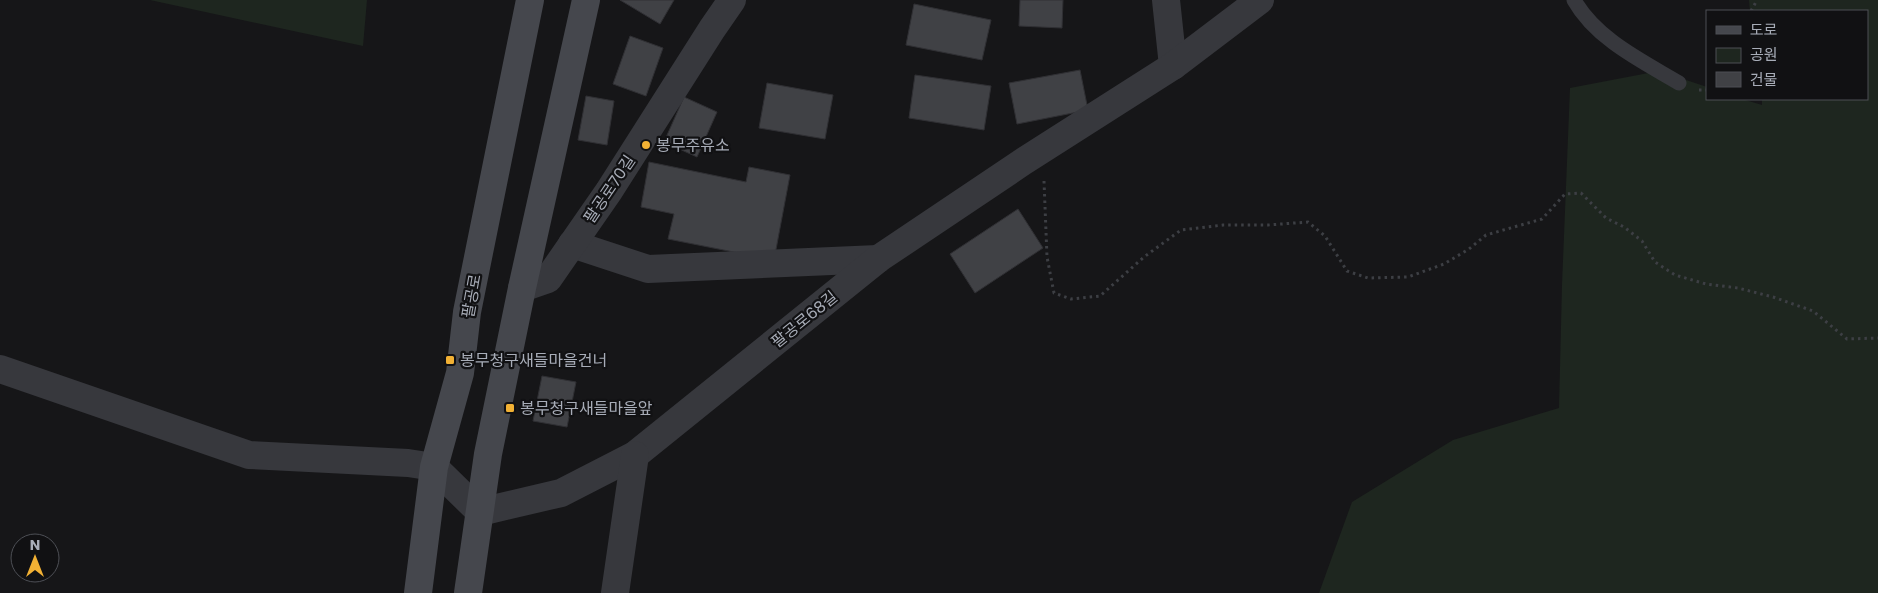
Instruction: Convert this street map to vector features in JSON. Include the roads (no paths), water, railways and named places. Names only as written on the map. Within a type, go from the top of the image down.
[{"type":"main road","name":"팔공로","points":[[418,593],[434,467],[460,373],[467,312],[530,0]]},
{"type":"main road","points":[[468,593],[488,454],[522,288],[586,0]]},
{"type":"street","name":"팔공로70길","points":[[522,288],[548,279],[609,191],[732,0]]},
{"type":"street","points":[[1166,0],[1173,66]]},
{"type":"street","name":"팔공로68길","points":[[480,512],[561,493],[635,455],[878,259],[1024,161],[1173,66],[1260,0]]},
{"type":"street","points":[[572,244],[648,269],[878,259]]},
{"type":"street","points":[[0,369],[249,455],[408,463],[434,467],[480,512]]},
{"type":"street","points":[[615,593],[635,455]]},
{"type":"lane","points":[[1574,0],[1579,9],[1597,28],[1625,51],[1679,83]]},
{"type":"place","name":"봉무주유소","points":[[646,145]]},
{"type":"place","name":"봉무청구새들마을건너","points":[[450,360]]},
{"type":"place","name":"봉무청구새들마을앞","points":[[510,408]]}]
